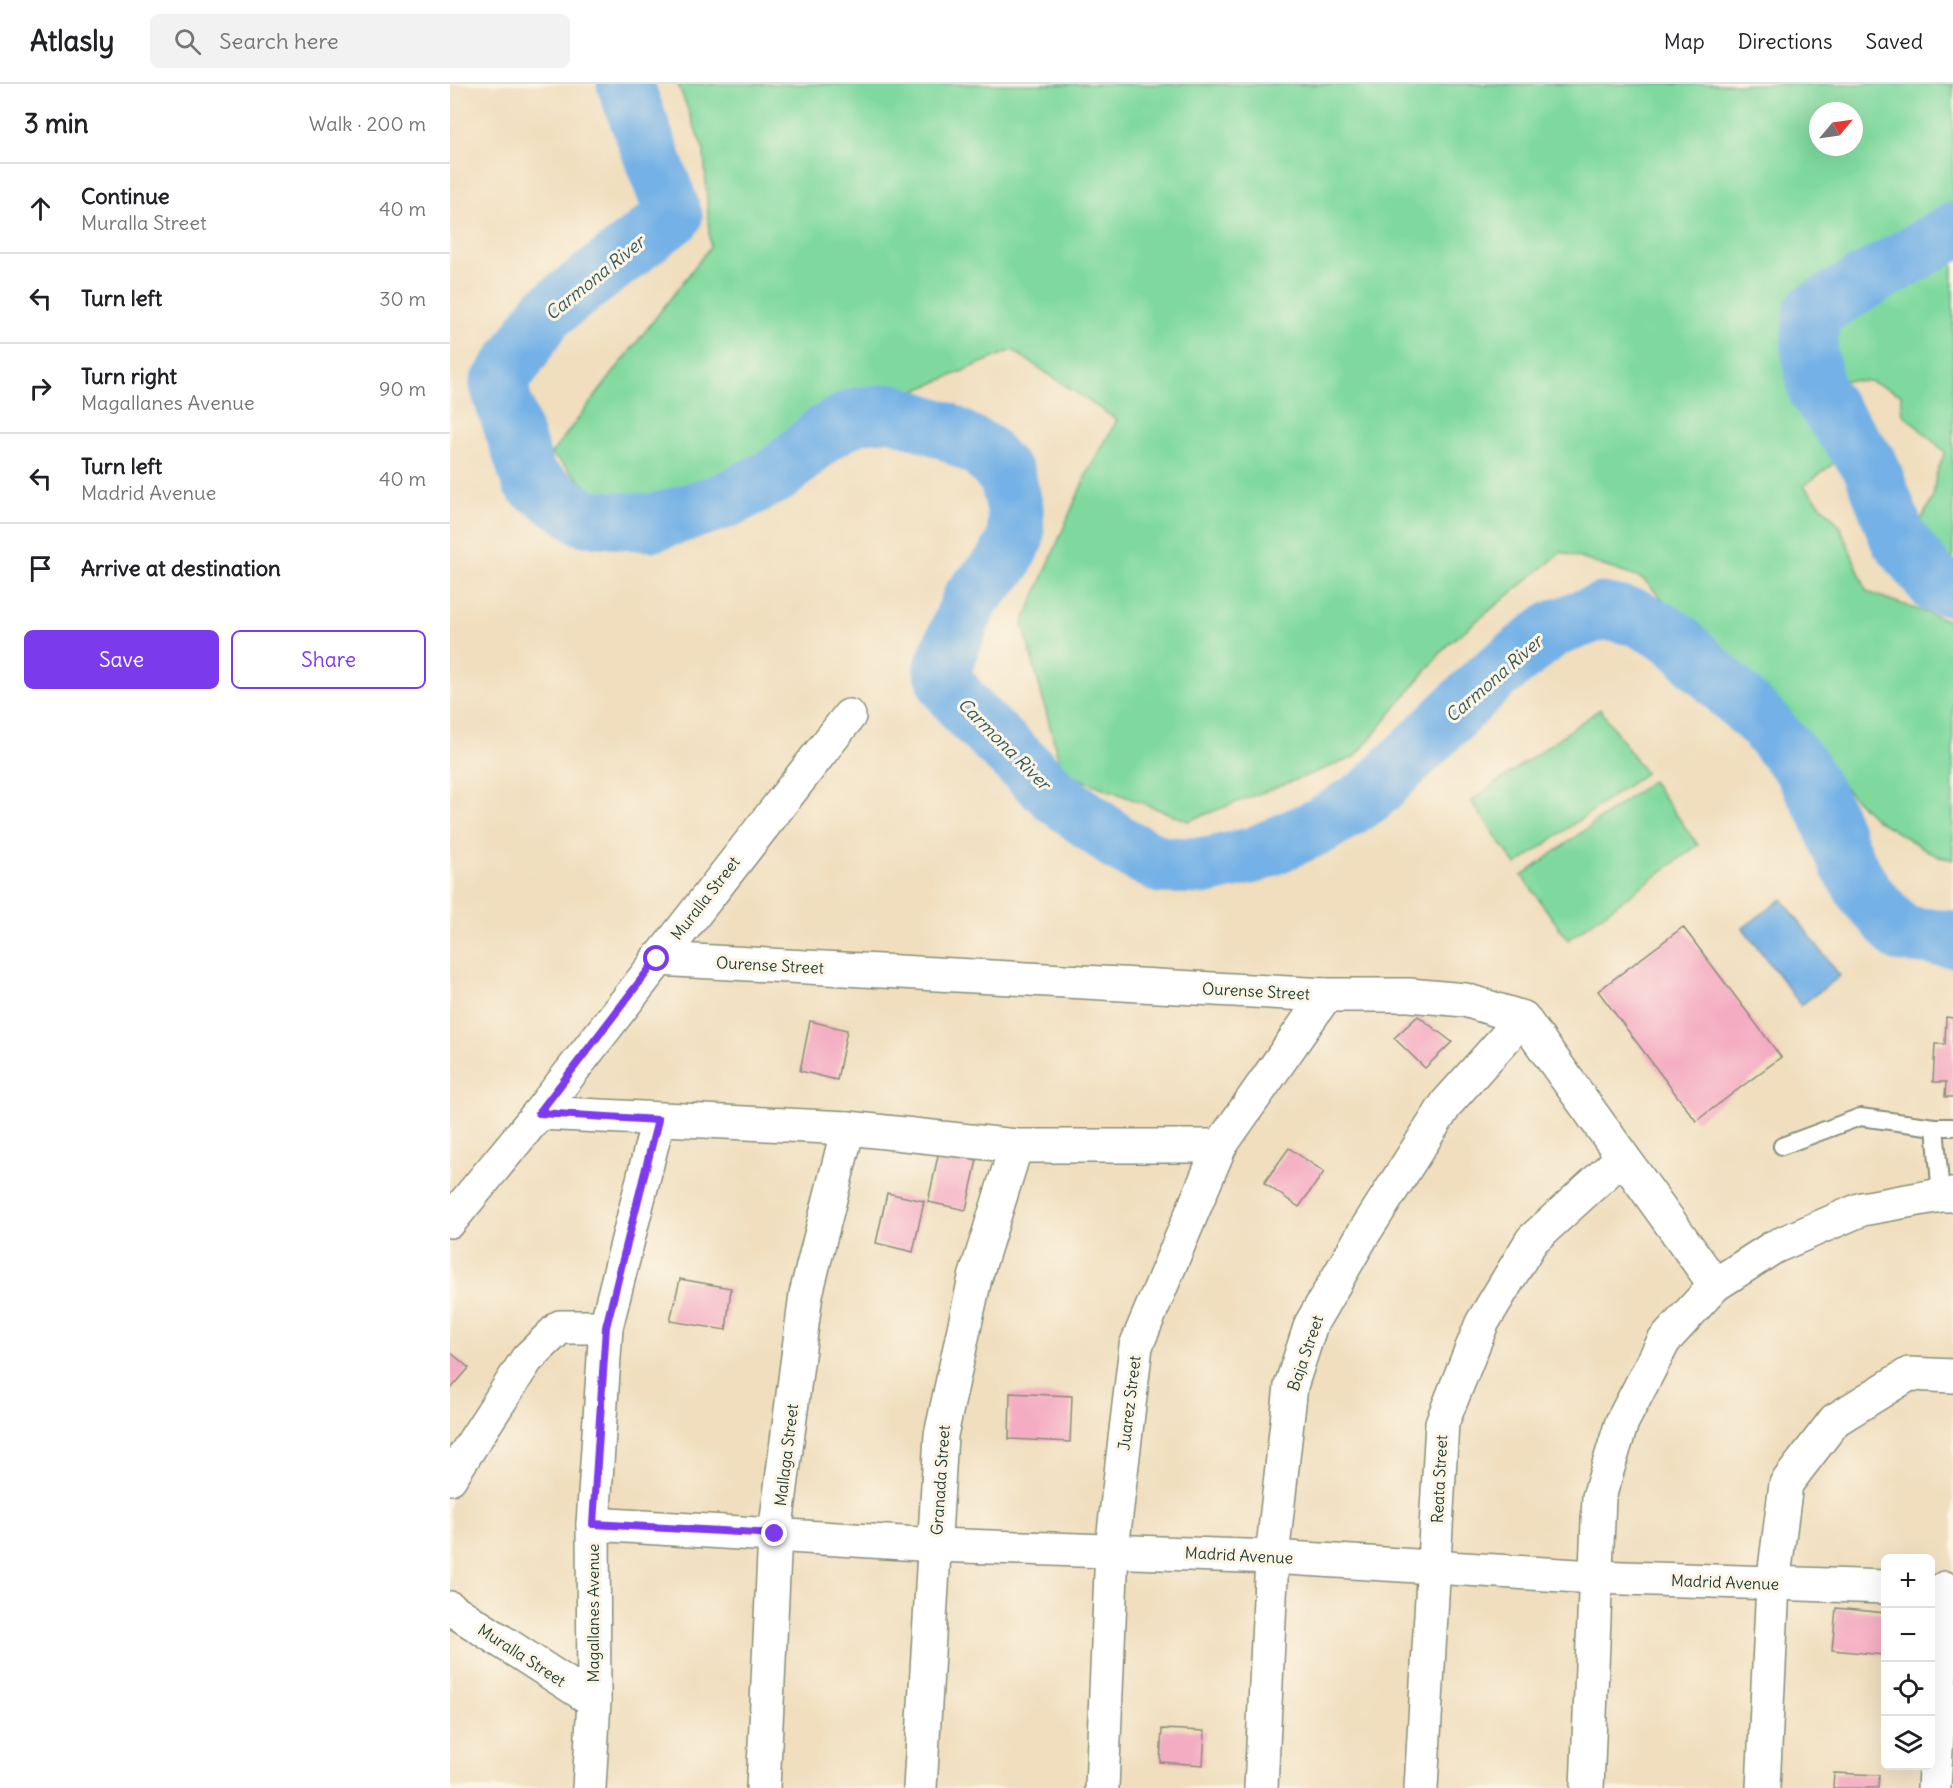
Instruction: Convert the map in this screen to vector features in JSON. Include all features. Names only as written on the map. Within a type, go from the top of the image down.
[{"type":"street","name":"Muralla Street","points":[[450,1221],[539,1113],[849,716]]},
{"type":"street","name":"Ourense Street","points":[[657,959],[1326,995],[1409,995],[1465,1000],[1523,1018]]},
{"type":"street","name":"Juarez Street","points":[[1102,1788],[1112,1549],[1136,1346],[1220,1146],[1326,995]]},
{"type":"street","points":[[1523,1018],[1715,1285]]},
{"type":"street","name":"Baja Street","points":[[1261,1788],[1272,1557],[1291,1386],[1311,1324],[1362,1236],[1447,1103],[1523,1018]]},
{"type":"street","points":[[539,1113],[848,1128],[1016,1146],[1220,1146]]},
{"type":"street","name":"Magallanes Avenue","points":[[589,1788],[594,1701],[593,1524],[606,1327],[658,1120]]},
{"type":"street","name":"Mallaga Street","points":[[763,1788],[775,1534],[807,1294],[848,1128]]},
{"type":"street","name":"Granada Street","points":[[920,1788],[941,1435],[975,1278],[1016,1146]]},
{"type":"street","name":"Reata Street","points":[[1421,1788],[1442,1423],[1482,1323],[1532,1240],[1622,1158]]},
{"type":"street","points":[[1587,1788],[1599,1497],[1622,1422],[1664,1341],[1715,1285],[1774,1247],[1862,1209],[1947,1195]]},
{"type":"street","points":[[450,1478],[527,1359],[560,1327],[606,1327]]},
{"type":"street","points":[[1763,1788],[1773,1584],[1786,1484],[1835,1420],[1909,1374],[1953,1376]]},
{"type":"street","name":"Madrid Avenue","points":[[593,1524],[936,1545],[1112,1549],[1595,1577],[1881,1587]]},
{"type":"street","points":[[1934,1788],[1943,1588]]},
{"type":"street","name":"Muralla Street","points":[[450,1608],[594,1701]]},
{"type":"lane","points":[[1782,1146],[1860,1117],[1935,1127],[1953,1127]]},
{"type":"lane","points":[[1935,1127],[1947,1195]]},
{"type":"green space","points":[[678,84],[1953,84],[1953,215],[1796,300],[1799,386],[1804,410],[1826,435],[1839,459],[1804,486],[1840,526],[1867,592],[1953,622],[1953,860],[1935,855],[1875,819],[1643,579],[1562,552],[1448,644],[1355,757],[1188,821],[1062,772],[1023,624],[1086,475],[1117,420],[1012,350],[906,395],[787,461],[690,491],[626,521],[551,454],[710,247],[704,151]]},
{"type":"green space","points":[[1953,259],[1953,562],[1919,524],[1933,497],[1936,475],[1945,452],[1903,414],[1901,394],[1869,381],[1827,380],[1824,315]]},
{"type":"green space","points":[[1600,709],[1645,773],[1516,865],[1471,801]]},
{"type":"green space","points":[[1652,781],[1698,845],[1568,940],[1522,876]]},
{"type":"water","points":[[1782,899],[1840,976],[1801,1005],[1743,928]]},
{"type":"building","points":[[1683,927],[1781,1057],[1696,1121],[1598,991]]},
{"type":"building","points":[[1418,1016],[1452,1042],[1425,1068],[1394,1038]]},
{"type":"building","points":[[1946,1017],[1953,1018],[1953,1097],[1945,1097],[1946,1082],[1933,1082],[1935,1044],[1945,1044]]},
{"type":"building","points":[[810,1021],[847,1030],[837,1080],[800,1071]]},
{"type":"building","points":[[1289,1148],[1324,1172],[1299,1207],[1264,1183]]},
{"type":"building","points":[[939,1151],[977,1160],[966,1210],[928,1202]]},
{"type":"building","points":[[887,1193],[924,1201],[913,1252],[876,1243]]},
{"type":"building","points":[[680,1279],[731,1288],[726,1330],[670,1321]]},
{"type":"building","points":[[450,1352],[469,1368],[450,1390]]},
{"type":"building","points":[[1010,1393],[1072,1396],[1070,1442],[1009,1439]]},
{"type":"building","points":[[1836,1608],[1881,1612],[1881,1655],[1832,1650]]},
{"type":"building","points":[[1162,1729],[1205,1731],[1203,1765],[1160,1762]]},
{"type":"building","points":[[1834,1773],[1879,1775],[1878,1788],[1833,1788]]},
{"type":"waterway","name":"Carmona River","points":[[625,84],[674,216],[546,314],[498,385],[530,481],[585,518],[653,523],[724,501],[778,474],[825,433],[856,416],[892,412],[944,430],[984,451],[1007,477],[1015,508],[1016,537],[1004,562],[971,598],[942,669],[947,685],[970,714],[1057,797],[1121,845],[1161,865],[1207,866],[1254,855],[1322,825],[1370,795],[1489,679],[1551,630],[1602,611],[1638,618],[1673,637],[1764,724],[1800,766],[1825,810],[1846,861],[1867,896],[1901,934],[1953,939]]},
{"type":"waterway","name":"Carmona River","points":[[1953,231],[1812,312],[1809,350],[1817,392],[1871,467],[1898,538],[1936,585],[1953,588]]},
{"type":"route","points":[[657,959],[539,1113],[658,1120],[606,1327],[593,1524],[775,1534]]}]
